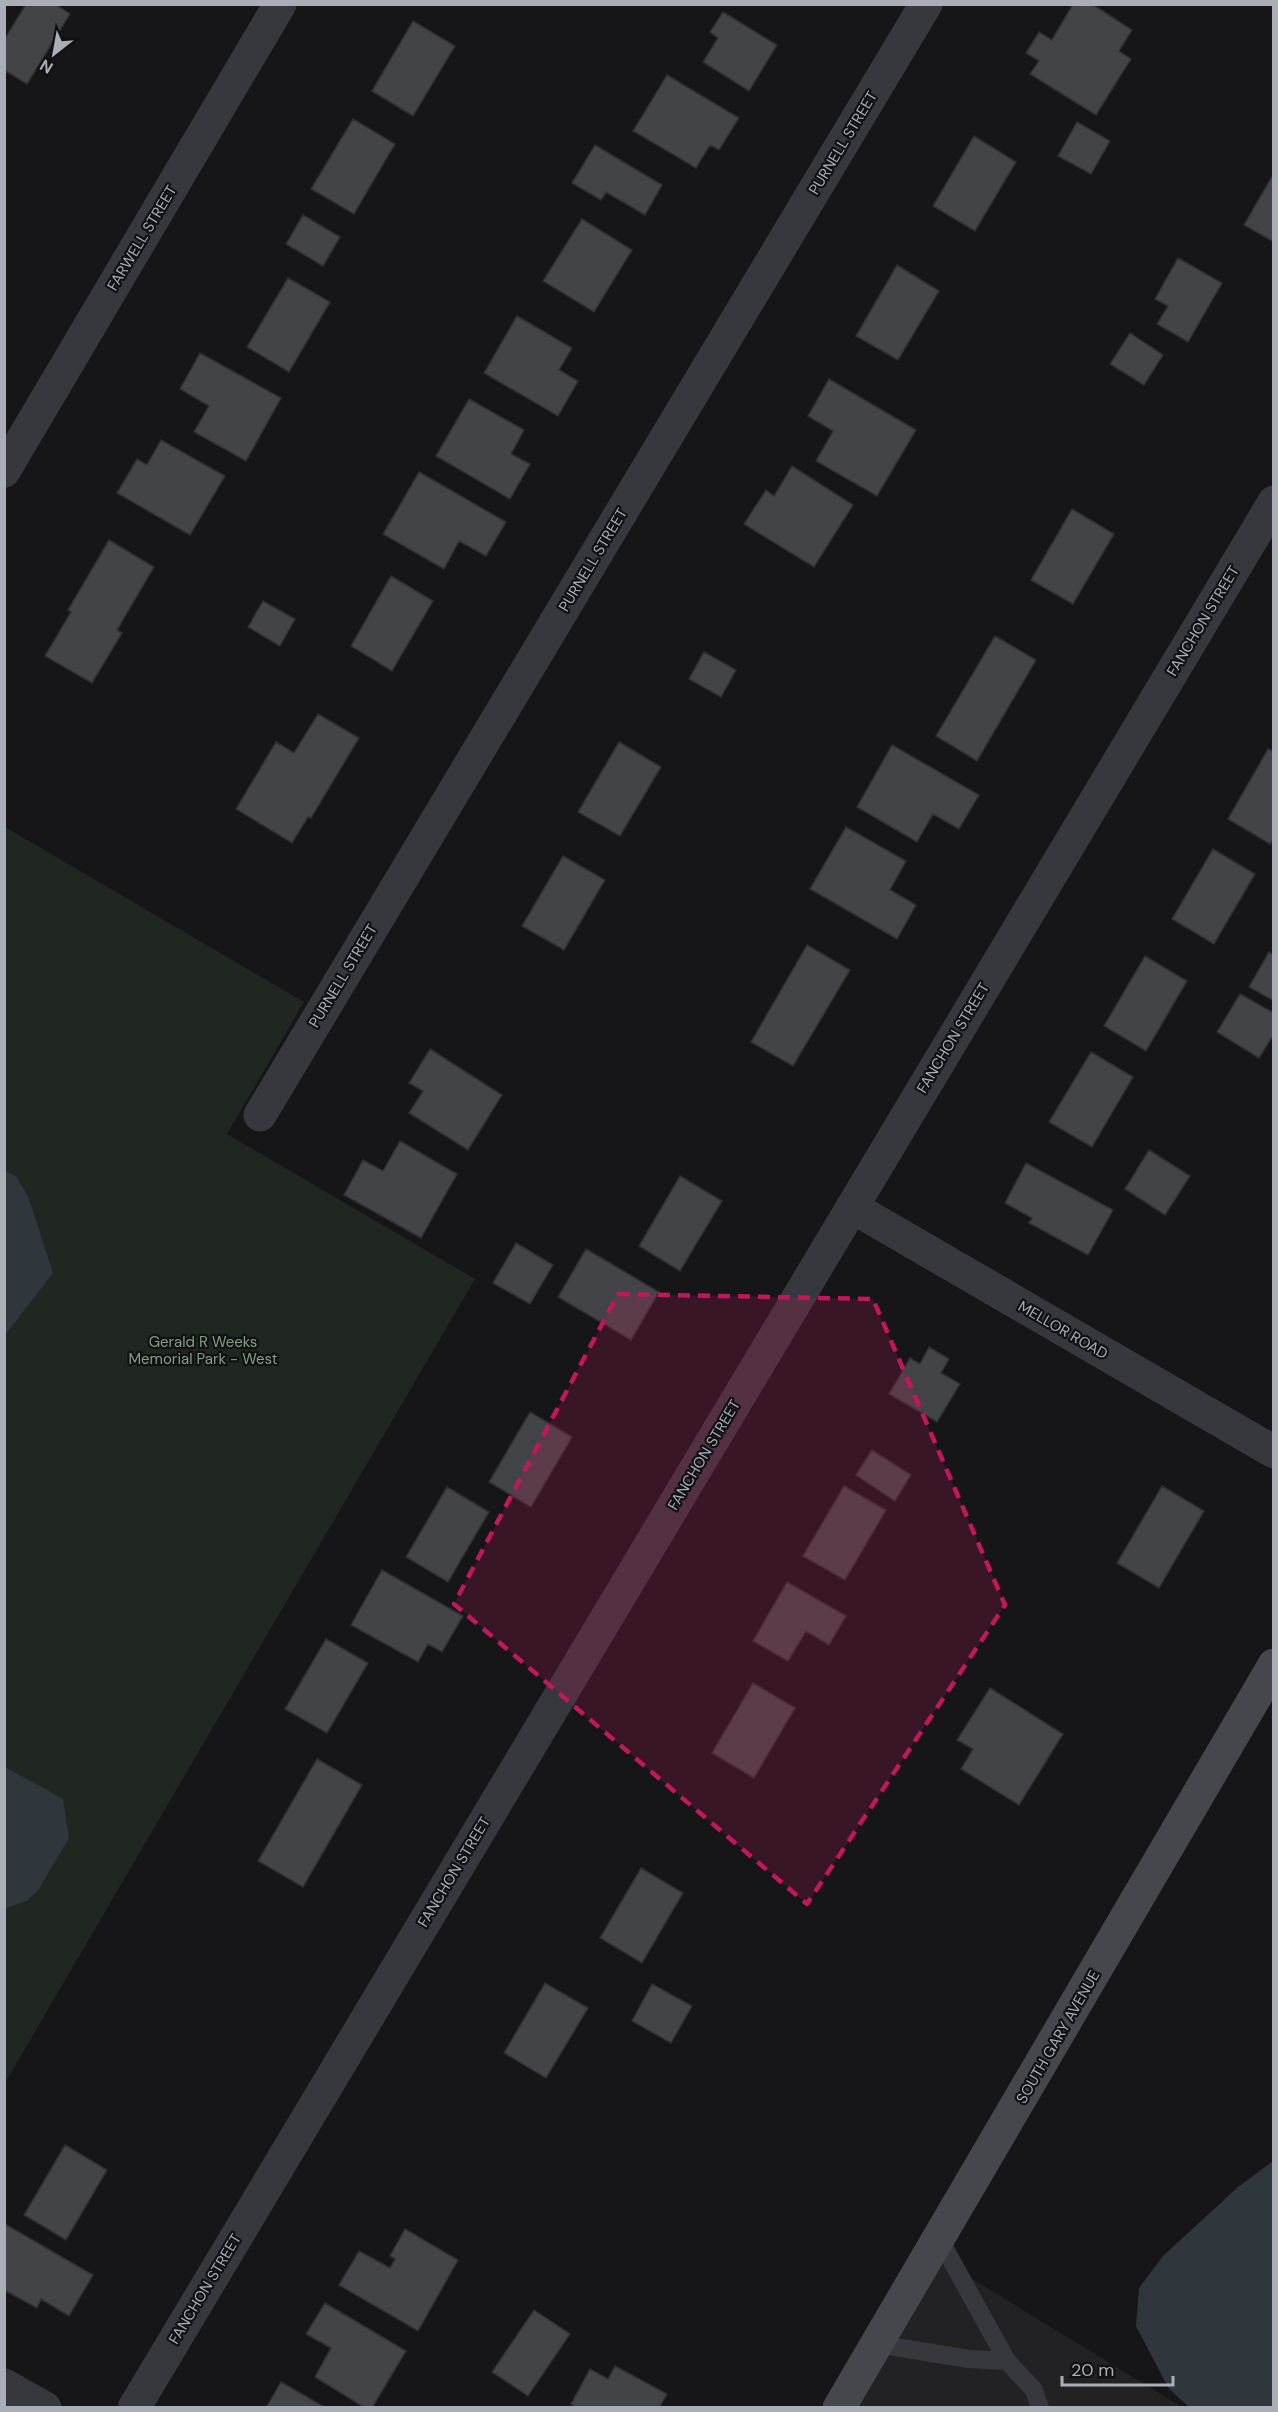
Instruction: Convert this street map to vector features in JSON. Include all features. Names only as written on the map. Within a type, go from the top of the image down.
[{"type":"main road","name":"SOUTH GARY AVENUE","points":[[839,2408],[1274,1665]]},
{"type":"street","name":"FARWELL STREET","points":[[4,471],[280,4]]},
{"type":"street","name":"PURNELL STREET","points":[[260,1115],[926,4]]},
{"type":"street","name":"FANCHON STREET","points":[[134,2408],[1274,502]]},
{"type":"street","name":"MELLOR ROAD","points":[[852,1207],[1274,1452]]},
{"type":"street","points":[[4,2385],[45,2408]]},
{"type":"lane","points":[[939,2238],[1007,2361],[1034,2390],[1040,2408]]},
{"type":"lane","points":[[877,2344],[969,2359],[1007,2361]]},
{"type":"highlighted area","points":[[618,1294],[873,1299],[1005,1605],[807,1904],[454,1604]]},
{"type":"shaded area","points":[[4,1170],[17,1177],[29,1199],[53,1273],[5,1335]]},
{"type":"shaded area","points":[[5,1767],[63,1799],[69,1838],[37,1892],[26,1901],[5,1909]]},
{"type":"shaded area","points":[[1273,2161],[1273,2407],[1189,2407],[1169,2389],[1136,2326],[1139,2288],[1163,2256],[1238,2187]]},
{"type":"shaded area","points":[[938,2258],[1182,2407],[849,2408]]},
{"type":"green space","name":"Gerald R Weeks Memorial Park - West","points":[[5,827],[304,1002],[227,1134],[475,1279],[5,2083]]},
{"type":"building","points":[[26,4],[55,4],[70,14],[27,84],[4,70],[4,40]]},
{"type":"building","points":[[1073,4],[1092,4],[1132,30],[1119,51],[1131,59],[1096,115],[1030,74],[1039,61],[1026,53],[1039,32],[1052,40]]},
{"type":"building","points":[[723,12],[777,45],[749,91],[703,62],[718,38],[710,32]]},
{"type":"building","points":[[413,21],[455,46],[413,116],[372,91]]},
{"type":"building","points":[[667,75],[739,118],[719,150],[710,145],[696,168],[633,131]]},
{"type":"building","points":[[353,119],[395,144],[354,214],[311,189]]},
{"type":"building","points":[[1077,122],[1110,141],[1091,174],[1058,156]]},
{"type":"building","points":[[974,136],[1016,162],[975,231],[933,206]]},
{"type":"building","points":[[595,145],[662,185],[645,215],[606,192],[601,200],[572,183]]},
{"type":"building","points":[[1274,173],[1274,242],[1244,225]]},
{"type":"building","points":[[303,215],[340,237],[323,266],[286,244]]},
{"type":"building","points":[[582,219],[632,250],[594,312],[543,281]]},
{"type":"building","points":[[1178,258],[1222,283],[1188,342],[1157,324],[1168,306],[1155,299]]},
{"type":"building","points":[[897,265],[939,291],[898,360],[856,336]]},
{"type":"building","points":[[288,278],[330,302],[289,372],[247,347]]},
{"type":"building","points":[[517,316],[572,348],[559,370],[578,381],[558,416],[484,373]]},
{"type":"building","points":[[1130,333],[1163,355],[1144,385],[1110,364]]},
{"type":"building","points":[[200,353],[281,398],[246,461],[194,432],[209,406],[180,389]]},
{"type":"building","points":[[829,379],[916,430],[877,496],[816,461],[833,431],[808,416]]},
{"type":"building","points":[[469,399],[524,430],[511,454],[530,464],[510,499],[436,456]]},
{"type":"building","points":[[161,440],[225,476],[190,535],[117,493],[137,459],[147,465]]},
{"type":"building","points":[[792,466],[853,505],[814,567],[744,524],[766,490],[774,496]]},
{"type":"building","points":[[419,472],[506,522],[486,556],[459,541],[444,569],[383,534]]},
{"type":"building","points":[[1072,509],[1114,534],[1073,604],[1031,580]]},
{"type":"building","points":[[109,540],[154,567],[117,630],[122,633],[92,683],[45,656],[71,612],[68,610]]},
{"type":"building","points":[[391,576],[433,601],[392,671],[351,646]]},
{"type":"building","points":[[263,601],[295,619],[280,646],[248,627]]},
{"type":"building","points":[[995,636],[1036,660],[977,761],[936,736]]},
{"type":"building","points":[[704,652],[736,670],[721,697],[689,679]]},
{"type":"building","points":[[318,714],[359,738],[311,818],[308,817],[292,843],[236,809],[276,742],[294,753]]},
{"type":"building","points":[[619,742],[661,767],[620,836],[578,812]]},
{"type":"building","points":[[892,745],[979,795],[959,829],[933,814],[917,842],[857,807]]},
{"type":"building","points":[[1268,749],[1274,752],[1274,838],[1270,844],[1228,819]]},
{"type":"building","points":[[846,827],[906,861],[890,890],[916,905],[897,939],[810,889]]},
{"type":"building","points":[[1213,849],[1255,874],[1214,944],[1172,919]]},
{"type":"building","points":[[563,856],[605,880],[564,950],[522,926]]},
{"type":"building","points":[[807,945],[850,970],[793,1066],[751,1042]]},
{"type":"building","points":[[1269,952],[1274,955],[1274,1001],[1249,987]]},
{"type":"building","points":[[1145,956],[1187,981],[1146,1051],[1104,1026]]},
{"type":"building","points":[[1240,994],[1274,1013],[1274,1034],[1259,1058],[1217,1032]]},
{"type":"building","points":[[430,1049],[502,1095],[468,1150],[409,1113],[423,1091],[409,1083]]},
{"type":"building","points":[[1091,1052],[1133,1077],[1092,1147],[1049,1122]]},
{"type":"building","points":[[400,1141],[457,1174],[421,1238],[344,1195],[363,1160],[383,1171]]},
{"type":"building","points":[[1149,1150],[1190,1176],[1165,1215],[1125,1189]]},
{"type":"building","points":[[1026,1163],[1113,1210],[1088,1255],[1029,1223],[1032,1218],[1005,1203]]},
{"type":"building","points":[[680,1176],[722,1201],[680,1271],[639,1246]]},
{"type":"building","points":[[516,1243],[553,1265],[530,1304],[493,1283]]},
{"type":"building","points":[[586,1249],[659,1292],[631,1340],[558,1297]]},
{"type":"building","points":[[929,1347],[949,1359],[941,1373],[960,1384],[937,1422],[889,1394],[910,1358],[920,1364]]},
{"type":"building","points":[[530,1412],[572,1437],[531,1507],[489,1482]]},
{"type":"building","points":[[872,1450],[911,1475],[895,1501],[856,1475]]},
{"type":"building","points":[[844,1486],[886,1510],[845,1580],[803,1556]]},
{"type":"building","points":[[1162,1486],[1204,1511],[1159,1588],[1117,1563]]},
{"type":"building","points":[[447,1487],[489,1512],[448,1582],[406,1557]]},
{"type":"building","points":[[382,1570],[463,1616],[442,1652],[428,1644],[418,1662],[351,1625]]},
{"type":"building","points":[[787,1582],[846,1616],[829,1645],[806,1631],[788,1661],[753,1641]]},
{"type":"building","points":[[326,1639],[368,1663],[327,1733],[285,1709]]},
{"type":"building","points":[[753,1683],[795,1708],[754,1778],[712,1753]]},
{"type":"building","points":[[990,1688],[1063,1734],[1019,1805],[961,1769],[973,1749],[957,1740]]},
{"type":"building","points":[[317,1759],[362,1785],[303,1887],[258,1861]]},
{"type":"building","points":[[641,1868],[683,1893],[642,1963],[600,1938]]},
{"type":"building","points":[[545,1983],[588,2008],[546,2078],[504,2053]]},
{"type":"building","points":[[652,1984],[692,2006],[671,2043],[632,2021]]},
{"type":"building","points":[[65,2145],[107,2170],[66,2240],[24,2215]]},
{"type":"building","points":[[5,2224],[93,2275],[69,2316],[41,2299],[37,2308],[4,2290]]},
{"type":"building","points":[[405,2229],[458,2260],[418,2331],[339,2285],[359,2251],[390,2268],[395,2259],[390,2256]]},
{"type":"building","points":[[325,2303],[406,2351],[372,2408],[365,2408],[315,2377],[331,2348],[306,2334]]},
{"type":"building","points":[[534,2310],[570,2334],[528,2396],[492,2372]]},
{"type":"building","points":[[615,2366],[667,2394],[659,2408],[577,2408],[571,2404],[590,2369],[608,2379]]},
{"type":"building","points":[[281,2382],[326,2408],[266,2408]]}]
